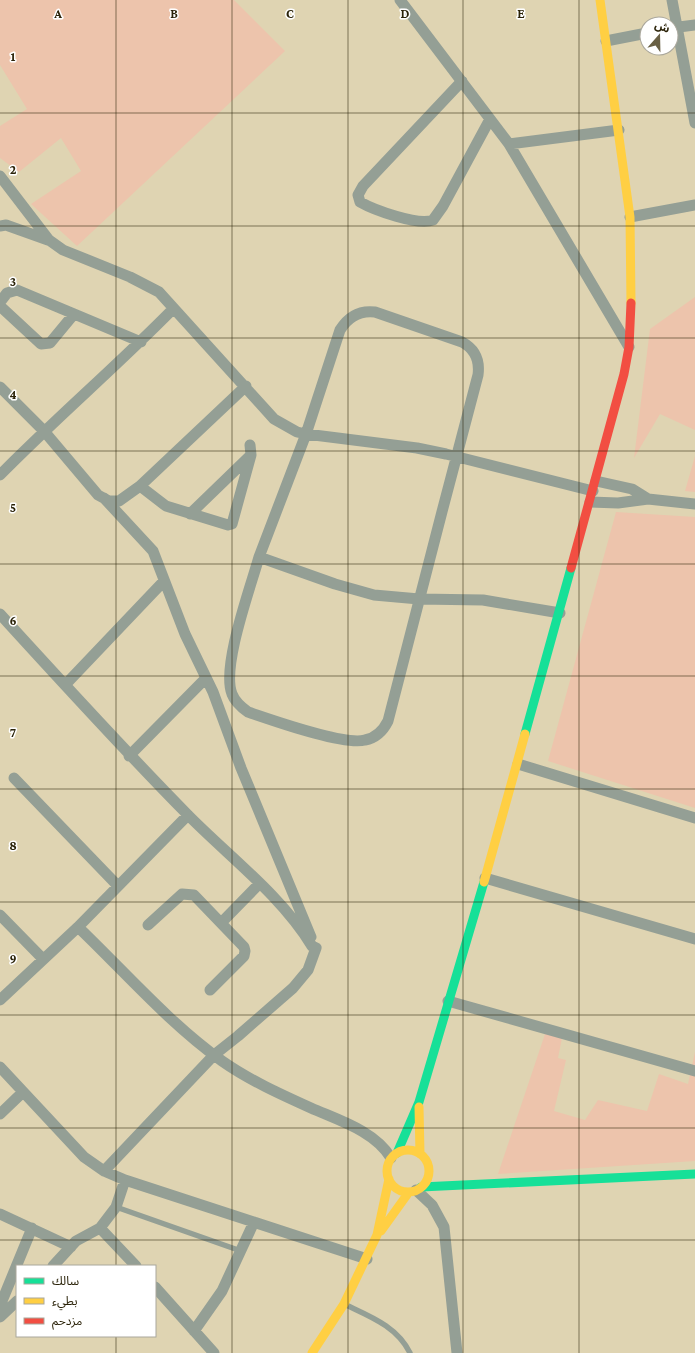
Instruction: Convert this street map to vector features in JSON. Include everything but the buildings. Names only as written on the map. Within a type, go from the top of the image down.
[{"type":"main road","points":[[312,1353],[344,1304],[378,1235],[389,1179],[388,1166],[419,1102],[485,878],[595,486],[629,347],[632,277],[630,217],[600,0]]},
{"type":"main road","points":[[419,1102],[420,1154]]},
{"type":"main road","points":[[378,1235],[415,1190],[428,1179],[429,1171],[425,1159],[420,1154],[409,1150],[394,1156]]},
{"type":"main road","points":[[429,1171],[448,1181],[464,1186]]},
{"type":"main road","points":[[389,1179],[394,1186],[402,1191],[464,1186],[695,1174]]},
{"type":"street","points":[[400,0],[509,144],[629,347]]},
{"type":"street","points":[[672,0],[673,16]]},
{"type":"street","points":[[679,27],[695,25]]},
{"type":"street","points":[[606,41],[639,35]]},
{"type":"street","points":[[679,51],[695,123]]},
{"type":"street","points":[[462,81],[363,186],[358,195],[360,202],[412,220],[425,222],[433,220],[446,201],[490,118]]},
{"type":"street","points":[[509,144],[619,130]]},
{"type":"street","points":[[0,176],[49,240]]},
{"type":"street","points":[[630,217],[695,206]]},
{"type":"street","points":[[0,226],[6,225],[49,240],[63,250],[148,285],[160,292],[173,309],[246,386],[274,419],[297,432],[417,448],[595,486],[632,489],[648,499]]},
{"type":"street","points":[[0,302],[7,293],[17,290],[141,342]]},
{"type":"street","points":[[0,306],[41,344],[45,345],[50,344],[74,314]]},
{"type":"street","points":[[0,475],[44,431],[141,342],[173,309]]},
{"type":"street","points":[[368,311],[375,312],[462,342],[475,353],[479,364],[478,375],[456,456],[385,729],[380,734],[365,740],[343,741],[248,712],[238,704],[232,693],[229,668],[231,656],[259,557],[306,434],[344,324],[354,315],[368,311]]},
{"type":"street","points":[[0,387],[44,431],[90,487],[109,501],[119,501],[140,486],[246,386]]},
{"type":"street","points":[[140,486],[166,506],[190,514],[228,525],[232,524],[251,450],[190,514]]},
{"type":"street","points":[[104,498],[153,551],[185,634],[206,678],[228,731],[241,768],[316,948],[308,970],[293,988],[248,1028],[214,1055],[104,1171]]},
{"type":"street","points":[[590,502],[618,503],[648,499],[695,504]]},
{"type":"street","points":[[259,557],[358,591],[387,598],[484,600],[560,613]]},
{"type":"street","points":[[65,685],[164,581]]},
{"type":"street","points":[[1,617],[129,756],[289,914],[312,946],[316,948]]},
{"type":"street","points":[[129,756],[206,678]]},
{"type":"street","points":[[518,764],[695,818]]},
{"type":"street","points":[[14,778],[118,886]]},
{"type":"street","points":[[0,1000],[78,927],[188,815]]},
{"type":"street","points":[[485,878],[695,939]]},
{"type":"street","points":[[221,923],[259,884]]},
{"type":"street","points":[[148,925],[182,894],[194,895],[244,947],[244,956],[210,990]]},
{"type":"street","points":[[0,915],[43,959]]},
{"type":"street","points":[[78,927],[160,1008],[198,1043],[214,1055],[253,1080],[361,1131],[394,1156]]},
{"type":"street","points":[[448,1001],[695,1071]]},
{"type":"street","points":[[0,1067],[75,1149],[104,1171],[125,1180],[367,1259]]},
{"type":"street","points":[[0,1114],[23,1092]]},
{"type":"street","points":[[53,1265],[76,1241],[100,1228],[116,1207],[125,1180]]},
{"type":"street","points":[[415,1190],[432,1205],[444,1227],[457,1353]]},
{"type":"street","points":[[0,1214],[71,1247]]},
{"type":"street","points":[[194,1331],[222,1291],[254,1222]]},
{"type":"street","points":[[17,1265],[32,1228]]},
{"type":"street","points":[[100,1228],[135,1265]]},
{"type":"street","points":[[0,1306],[16,1267]]},
{"type":"street","points":[[156,1288],[214,1353]]},
{"type":"street","points":[[0,1317],[16,1301]]},
{"type":"lane","points":[[116,1207],[241,1251]]},
{"type":"lane","points":[[344,1304],[393,1330],[410,1353]]},
{"type":"shaded area","points":[[0,0],[234,0],[285,51],[77,246],[31,204],[81,171],[61,138],[19,172],[0,158],[0,126],[27,109],[0,65]]},
{"type":"shaded area","points":[[695,297],[695,430],[660,414],[634,458],[650,329]]},
{"type":"shaded area","points":[[695,456],[695,492],[685,491]]},
{"type":"shaded area","points":[[616,512],[695,517],[695,808],[548,761]]},
{"type":"shaded area","points":[[563,1033],[558,1058],[566,1060],[554,1111],[585,1120],[598,1100],[647,1111],[659,1074],[688,1084],[695,1052],[695,1161],[498,1174],[545,1034]]},
{"type":"traffic: fast","points":[[525,734],[571,568]]},
{"type":"traffic: fast","points":[[397,1153],[419,1102],[484,882]]},
{"type":"traffic: fast","points":[[421,1187],[695,1174]]},
{"type":"traffic: slow","points":[[600,0],[630,217],[631,303]]},
{"type":"traffic: slow","points":[[484,882],[525,734]]},
{"type":"traffic: slow","points":[[419,1107],[420,1154]]},
{"type":"traffic: slow","points":[[408,1150],[423,1156],[429,1171],[423,1186],[408,1192],[393,1186],[387,1171],[393,1156],[408,1150]]},
{"type":"traffic: slow","points":[[312,1353],[344,1304],[377,1235],[389,1179]]},
{"type":"traffic: slow","points":[[381,1231],[409,1192]]},
{"type":"traffic: jam","points":[[571,568],[624,374],[629,347],[631,303]]}]
